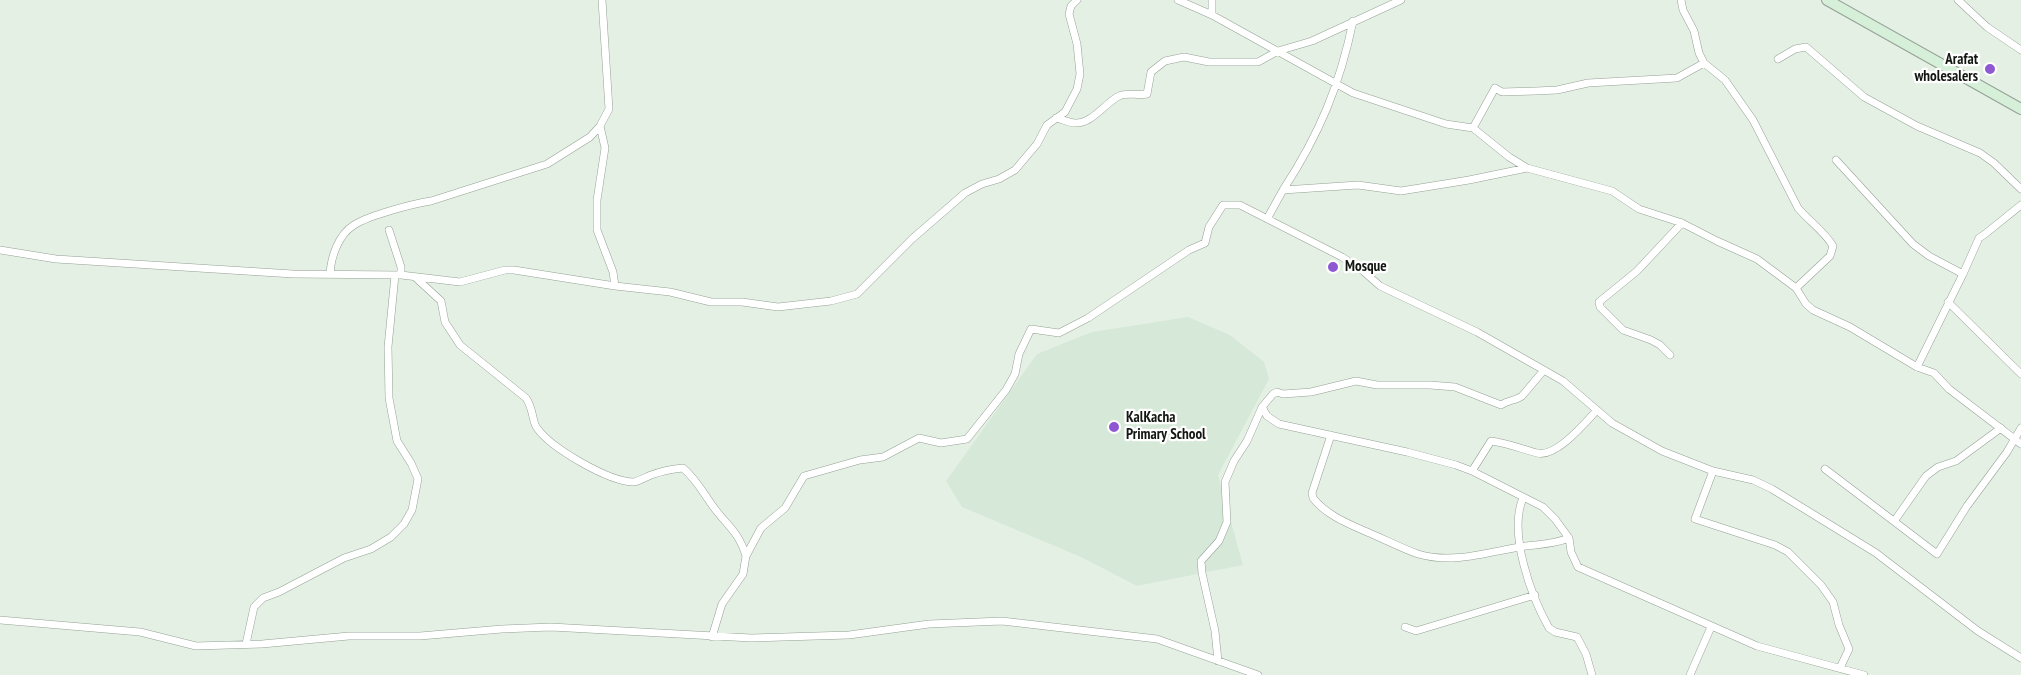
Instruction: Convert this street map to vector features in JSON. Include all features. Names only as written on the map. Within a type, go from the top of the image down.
[{"type":"street","points":[[330,274],[331,257],[352,225],[412,204],[431,201],[548,164],[590,136],[600,126],[609,109],[602,0]]},
{"type":"street","points":[[0,250],[56,260],[238,271],[398,275],[460,282],[504,270],[514,270],[670,292],[711,302],[742,302],[778,307],[831,301],[856,294],[912,239],[965,193],[1015,170],[1037,144],[1047,125],[1065,112],[1077,88],[1080,74],[1077,44],[1069,14],[1071,6],[1077,0]]},
{"type":"street","points":[[1178,0],[1212,15],[1353,93],[1446,124],[1473,128],[1509,157],[1527,168],[1612,191],[1639,210],[1682,223],[1757,259],[1796,288],[1806,304],[1813,310],[1850,327],[1917,368],[1934,373],[1949,389],[2021,444]]},
{"type":"street","points":[[1212,0],[1212,15]]},
{"type":"street","points":[[1056,118],[1075,123],[1081,122],[1126,93],[1138,96],[1147,94],[1151,72],[1164,61],[1184,57],[1209,62],[1258,62],[1278,51],[1312,41],[1401,0]]},
{"type":"street","points":[[1681,0],[1704,63],[1725,80],[1753,120],[1798,208],[1808,221],[1829,239],[1833,246],[1830,256],[1796,288]]},
{"type":"street","points":[[1827,0],[2021,109]]},
{"type":"street","points":[[1958,0],[1987,27],[2021,50]]},
{"type":"street","points":[[1267,219],[1305,156],[1337,85],[1353,21]]},
{"type":"street","points":[[1778,59],[1795,49],[1806,47],[1864,97],[1917,126],[1980,153],[2021,189]]},
{"type":"street","points":[[1473,128],[1495,88],[1502,92],[1557,90],[1588,83],[1677,78],[1704,63]]},
{"type":"street","points":[[600,126],[605,148],[597,200],[597,231],[613,272],[615,286]]},
{"type":"street","points":[[1836,160],[1913,244],[1929,256],[1963,274]]},
{"type":"street","points":[[1283,190],[1358,185],[1401,190],[1469,180],[1527,168]]},
{"type":"street","points":[[712,637],[722,604],[743,574],[746,556],[760,528],[785,508],[804,476],[860,460],[883,457],[919,438],[941,443],[967,439],[1006,390],[1015,374],[1019,354],[1031,328],[1059,333],[1088,318],[1180,255],[1204,243],[1209,227],[1223,205],[1240,205],[1342,257],[1380,286],[1477,332],[1563,381],[1612,423],[1662,451],[1713,471],[1754,480],[1790,500],[1876,553],[1978,631],[2021,658]]},
{"type":"street","points":[[1917,368],[1979,238],[2021,205]]},
{"type":"street","points":[[1670,355],[1651,340],[1623,330],[1600,307],[1599,302],[1637,271],[1682,223]]},
{"type":"street","points":[[246,644],[254,607],[263,598],[391,537],[404,524],[412,510],[418,479],[397,441],[388,398],[388,347],[400,267],[389,230]]},
{"type":"street","points":[[416,277],[441,301],[444,322],[460,345],[526,398],[532,407],[534,425],[544,437],[593,469],[624,480],[635,482],[669,469],[683,468],[702,488],[712,505],[741,539],[746,556]]},
{"type":"street","points":[[1948,302],[2021,374]]},
{"type":"street","points":[[1218,661],[1215,631],[1201,561],[1219,541],[1227,522],[1225,482],[1234,461],[1247,441],[1262,407],[1273,394],[1311,392],[1356,381],[1377,385],[1455,387],[1501,405],[1508,400],[1517,400],[1522,396],[1544,370]]},
{"type":"street","points":[[1262,407],[1267,416],[1279,424],[1446,462],[1472,471],[1543,507],[1569,538],[1571,552],[1578,567],[1757,646],[1864,675]]},
{"type":"street","points":[[1472,471],[1491,441],[1538,453],[1547,453],[1569,439],[1597,410]]},
{"type":"street","points":[[1895,520],[1926,476],[1956,461],[2001,428]]},
{"type":"street","points":[[1825,469],[1895,520],[1936,554],[2021,429]]},
{"type":"street","points":[[1331,435],[1312,493],[1313,498],[1329,513],[1353,526],[1418,554],[1431,556],[1479,556],[1569,538]]},
{"type":"street","points":[[1713,471],[1695,519],[1775,545],[1788,552],[1821,585],[1833,602],[1849,650],[1840,668]]},
{"type":"street","points":[[1523,498],[1518,513],[1519,547],[1528,580],[1550,628],[1555,632],[1572,635],[1580,641],[1590,665],[1591,674]]},
{"type":"street","points":[[1405,627],[1416,631],[1487,608],[1535,596]]},
{"type":"street","points":[[0,620],[140,632],[196,646],[349,636],[420,636],[502,628],[551,627],[752,638],[849,634],[929,624],[1002,621],[1156,639],[1258,675]]},
{"type":"street","points":[[1690,675],[1711,627]]},
{"type":"shaded area","name":"KalKacha Primary School","points":[[1188,317],[1230,335],[1264,362],[1269,379],[1218,475],[1243,565],[1137,586],[1081,557],[962,507],[946,481],[1037,354],[1092,332]]},
{"type":"place","name":"Arafat wholesalers","points":[[1990,69]]},
{"type":"place","name":"Mosque","points":[[1333,267]]},
{"type":"place","name":"KalKacha Primary School","points":[[1114,427]]}]
